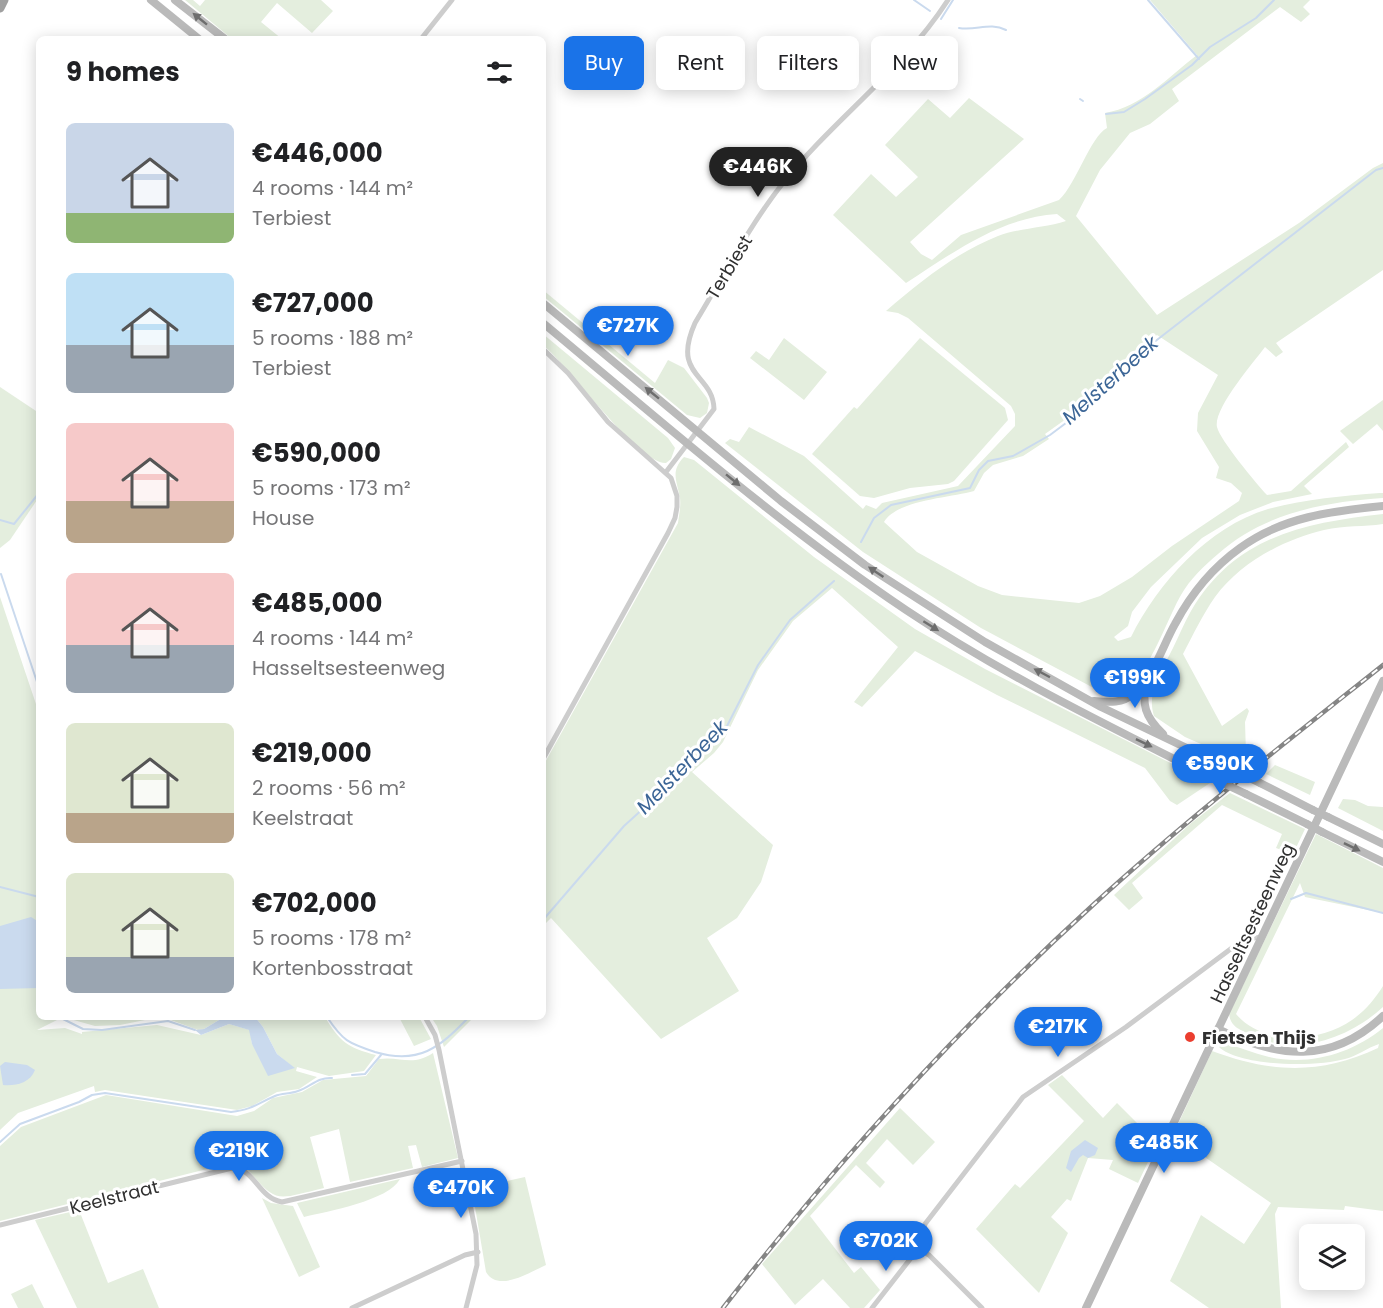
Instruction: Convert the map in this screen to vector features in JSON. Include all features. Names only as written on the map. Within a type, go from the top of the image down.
[{"type":"highway","points":[[0,9],[4,0]]},
{"type":"main road","points":[[151,0],[195,36]]},
{"type":"main road","points":[[175,0],[221,36]]},
{"type":"main road","points":[[546,305],[782,501],[865,565],[985,642],[1094,701],[1101,707],[1166,736],[1383,844]]},
{"type":"main road","points":[[546,326],[844,567],[907,611],[989,661],[1101,722],[1383,862]]},
{"type":"main road","points":[[1094,701],[1112,702],[1127,699],[1148,677],[1191,597],[1213,570],[1241,547],[1276,527],[1311,516],[1383,506]]},
{"type":"main road","points":[[1148,677],[1143,699],[1144,707],[1150,721],[1166,736]]},
{"type":"main road","name":"Hasseltsesteenweg","points":[[1086,1308],[1383,681]]},
{"type":"main road","points":[[1218,1029],[1262,1048],[1302,1052],[1324,1049],[1347,1040],[1365,1031],[1383,1016]]},
{"type":"street","points":[[423,36],[452,0]]},
{"type":"street","name":"Terbiest","points":[[666,472],[708,418],[714,405],[712,398],[694,373],[687,354],[690,335],[695,323],[764,209],[783,183],[902,59],[927,31],[948,0]]},
{"type":"street","points":[[546,352],[568,373],[608,422],[666,472],[677,496],[675,518],[546,754]]},
{"type":"street","points":[[872,1308],[918,1249],[925,1224],[1023,1097],[1126,1027],[1244,939],[1262,937]]},
{"type":"street","points":[[426,1020],[439,1050],[478,1252],[475,1278],[466,1308]]},
{"type":"street","name":"Keelstraat","points":[[0,1225],[232,1168],[243,1170],[268,1198],[282,1202],[462,1161]]},
{"type":"street","points":[[918,1249],[929,1255],[982,1308]]},
{"type":"street","points":[[352,1308],[465,1255],[478,1252]]},
{"type":"green space","points":[[185,0],[193,0],[200,6],[205,0],[321,0],[333,11],[312,33],[277,3],[261,22],[278,36],[228,36]]},
{"type":"green space","points":[[1150,0],[1310,0],[1303,7],[1310,14],[1301,22],[1280,7],[1172,89],[1179,101],[1150,124],[1130,133],[1100,170],[1076,216],[1157,315],[1299,223],[1383,163],[1383,270],[1276,343],[1283,352],[1276,357],[1265,347],[1228,398],[1217,419],[1217,427],[1225,441],[1267,495],[1291,491],[1346,442],[1349,447],[1304,486],[1312,494],[1273,502],[1240,515],[1202,538],[1151,587],[1132,612],[1128,626],[1114,637],[1118,641],[1131,637],[1155,597],[1187,560],[1205,543],[1246,517],[1268,509],[1310,500],[1380,493],[1383,493],[1383,498],[1339,503],[1296,512],[1275,519],[1236,540],[1203,568],[1185,589],[1137,679],[1128,689],[1119,694],[1105,694],[981,628],[863,552],[725,443],[730,439],[739,442],[749,427],[804,456],[863,509],[866,505],[876,509],[882,503],[958,486],[1015,426],[1015,414],[1011,406],[908,318],[886,311],[939,269],[982,243],[1006,233],[1066,221],[1057,214],[1036,217],[996,229],[906,283],[833,215],[871,174],[896,197],[918,177],[885,145],[928,99],[950,118],[969,98],[1024,139],[910,242],[921,254],[932,260],[961,235],[1059,200],[1072,183],[1095,141],[1107,128],[1105,113],[1118,110],[1143,98],[1197,55]],"holes":[[[1157,335],[1218,375],[1198,413],[1197,431],[1219,467],[1216,478],[1231,483],[1242,493],[1239,501],[1172,546],[1132,577],[1100,596],[1079,603],[1002,595],[978,586],[917,552],[884,522],[900,509],[912,504],[974,491],[984,473],[993,465],[1023,456],[1049,439],[1045,434],[1073,414],[1129,355]]]},
{"type":"green space","points":[[546,292],[655,383],[668,360],[684,368],[709,403],[707,413],[700,418],[687,415],[546,298]]},
{"type":"green space","points":[[546,336],[668,438],[675,448],[671,459],[666,463],[654,459],[639,448],[546,348]]},
{"type":"green space","points":[[784,338],[827,372],[804,400],[750,358],[756,351],[769,360]]},
{"type":"green space","points":[[920,338],[1005,408],[1008,420],[954,481],[948,484],[910,488],[874,498],[860,496],[812,454],[854,407],[857,409]]},
{"type":"green space","points":[[0,387],[36,411],[36,501],[10,540],[0,548]]},
{"type":"green space","points":[[1383,400],[1383,431],[1377,424],[1353,444],[1340,431]]},
{"type":"green space","points":[[684,457],[694,460],[814,557],[915,629],[985,669],[1210,783],[1177,805],[1170,801],[1145,768],[997,695],[915,651],[862,707],[854,702],[898,647],[832,588],[793,621],[758,670],[723,742],[692,772],[773,845],[761,882],[737,918],[707,938],[739,991],[661,1039],[551,918],[546,923],[546,761],[678,523],[680,501],[676,472]]},
{"type":"green space","points":[[1383,514],[1383,524],[1324,530],[1278,546],[1250,563],[1225,584],[1202,617],[1183,654],[1222,726],[1247,708],[1249,711],[1245,722],[1246,754],[1240,761],[1185,737],[1154,716],[1152,698],[1160,673],[1191,611],[1228,565],[1250,550],[1299,529],[1326,522]]},
{"type":"green space","points":[[0,597],[36,704],[36,1020],[57,1020],[37,1030],[65,1028],[82,1034],[82,1032],[157,1025],[201,1035],[229,1024],[250,1030],[252,1044],[284,1070],[294,1068],[277,1054],[257,1020],[327,1020],[345,1042],[376,1055],[364,1071],[329,1076],[297,1067],[296,1071],[317,1077],[299,1089],[277,1092],[252,1106],[237,1110],[105,1090],[95,1092],[94,1086],[18,1113],[0,1130]]},
{"type":"green space","points":[[1275,765],[1315,782],[1310,795],[1266,774]]},
{"type":"green space","points":[[1230,793],[1305,829],[1293,854],[1276,848],[1282,834],[1222,805],[1132,883],[1143,898],[1129,910],[1114,895],[1190,824]]},
{"type":"green space","points":[[1343,799],[1355,800],[1368,806],[1383,807],[1383,831],[1338,808]]},
{"type":"green space","points":[[1316,834],[1383,868],[1383,913],[1305,897],[1300,883],[1236,1014],[1261,1032],[1292,1038],[1308,1037],[1339,1028],[1361,1013],[1383,986],[1383,1007],[1354,1028],[1338,1036],[1303,1044],[1268,1041],[1237,1028],[1229,1014]]},
{"type":"green space","points":[[74,1020],[145,1020],[120,1025],[95,1026]]},
{"type":"green space","points":[[171,1020],[219,1020],[198,1030]]},
{"type":"green space","points":[[401,1020],[421,1020],[431,1039],[414,1046]]},
{"type":"green space","points":[[433,1020],[471,1020],[444,1047]]},
{"type":"green space","points":[[1383,1028],[1383,1211],[1345,1206],[1344,1210],[1278,1207],[1275,1214],[1281,1308],[1209,1308],[1170,1281],[1201,1215],[1244,1244],[1271,1203],[1173,1135],[1212,1051],[1255,1064],[1275,1067],[1316,1067],[1357,1057],[1378,1048],[1379,1044],[1345,1059],[1299,1064],[1261,1062],[1230,1054],[1219,1047],[1224,1043],[1269,1057],[1314,1059],[1357,1045]]},
{"type":"green space","points":[[433,1053],[458,1158],[422,1167],[416,1145],[408,1146],[413,1168],[350,1182],[339,1129],[310,1137],[324,1188],[295,1195],[278,1196],[263,1187],[243,1164],[215,1167],[0,1221],[0,1146],[21,1127],[106,1095],[237,1116],[254,1111],[273,1098],[302,1092],[323,1080],[366,1076],[379,1059],[412,1060]]},
{"type":"green space","points":[[1062,1075],[1103,1118],[1117,1103],[1157,1143],[1138,1183],[1109,1169],[1113,1160],[1088,1158],[1071,1201],[1067,1199],[1051,1217],[1068,1233],[1039,1293],[976,1229],[1015,1184],[1020,1188],[1084,1121],[1048,1085]]},
{"type":"green space","points":[[900,1108],[935,1142],[913,1165],[887,1139],[866,1163],[885,1182],[880,1188],[856,1165],[810,1216],[854,1273],[861,1267],[880,1290],[864,1308],[850,1308],[823,1279],[795,1305],[762,1264]]},
{"type":"green space","points":[[525,1177],[546,1265],[514,1279],[498,1281],[486,1272],[472,1189]]},
{"type":"green space","points":[[400,1179],[393,1187],[371,1199],[327,1212],[304,1217],[297,1203]]},
{"type":"green space","points":[[262,1198],[271,1203],[293,1206],[320,1267],[299,1277]]},
{"type":"green space","points":[[79,1210],[108,1283],[143,1269],[159,1308],[77,1308],[35,1220]]},
{"type":"green space","points":[[32,1284],[44,1308],[18,1308],[11,1294]]},
{"type":"water","points":[[31,917],[36,920],[36,988],[0,989],[0,926]]},
{"type":"water","points":[[219,1020],[257,1020],[277,1054],[295,1068],[268,1076],[252,1044],[249,1030],[229,1024],[201,1035],[195,1030],[204,1029]]},
{"type":"water","points":[[5,1062],[27,1065],[35,1070],[30,1078],[22,1083],[3,1085],[0,1066]]},
{"type":"water","points":[[1085,1140],[1098,1148],[1095,1155],[1088,1158],[1083,1155],[1071,1172],[1066,1168],[1071,1151]]},
{"type":"waterway","points":[[914,0],[930,11]]},
{"type":"waterway","points":[[941,19],[953,0]]},
{"type":"waterway","points":[[1148,0],[1199,59]]},
{"type":"waterway","points":[[1106,114],[1124,112],[1145,99],[1192,65],[1210,47],[1256,18],[1274,0]]},
{"type":"waterway","points":[[959,28],[994,27],[1006,30]]},
{"type":"waterway","name":"Melsterbeek","points":[[861,542],[874,518],[891,505],[970,488],[979,470],[988,461],[1013,456],[1050,435],[1074,417],[1131,356],[1153,343],[1376,170],[1383,168]]},
{"type":"waterway","points":[[0,520],[14,524],[36,497]]},
{"type":"waterway","name":"Melsterbeek","points":[[1,574],[36,679]]},
{"type":"waterway","name":"Melsterbeek","points":[[546,917],[624,826],[709,749],[725,730],[758,665],[790,620],[834,581]]},
{"type":"waterway","points":[[0,887],[36,896]]},
{"type":"waterway","points":[[1291,899],[1306,893],[1383,913]]},
{"type":"waterway","points":[[65,1020],[83,1029],[102,1030],[168,1021],[195,1030]]},
{"type":"waterway","name":"Melsterbeek","points":[[329,1020],[337,1031],[352,1043],[390,1056],[416,1055],[427,1051],[438,1045],[466,1020]]},
{"type":"waterway","points":[[352,1075],[365,1074],[381,1055]]},
{"type":"waterway","points":[[0,1142],[20,1124],[92,1095],[105,1093],[231,1112],[250,1108],[278,1095],[298,1091],[322,1079],[332,1078]]},
{"type":"railway","points":[[723,1308],[809,1202],[899,1099],[1043,952],[1093,905],[1236,782],[1383,665]]},
{"type":"place","name":"Fietsen Thijs","points":[[1190,1037]]}]
